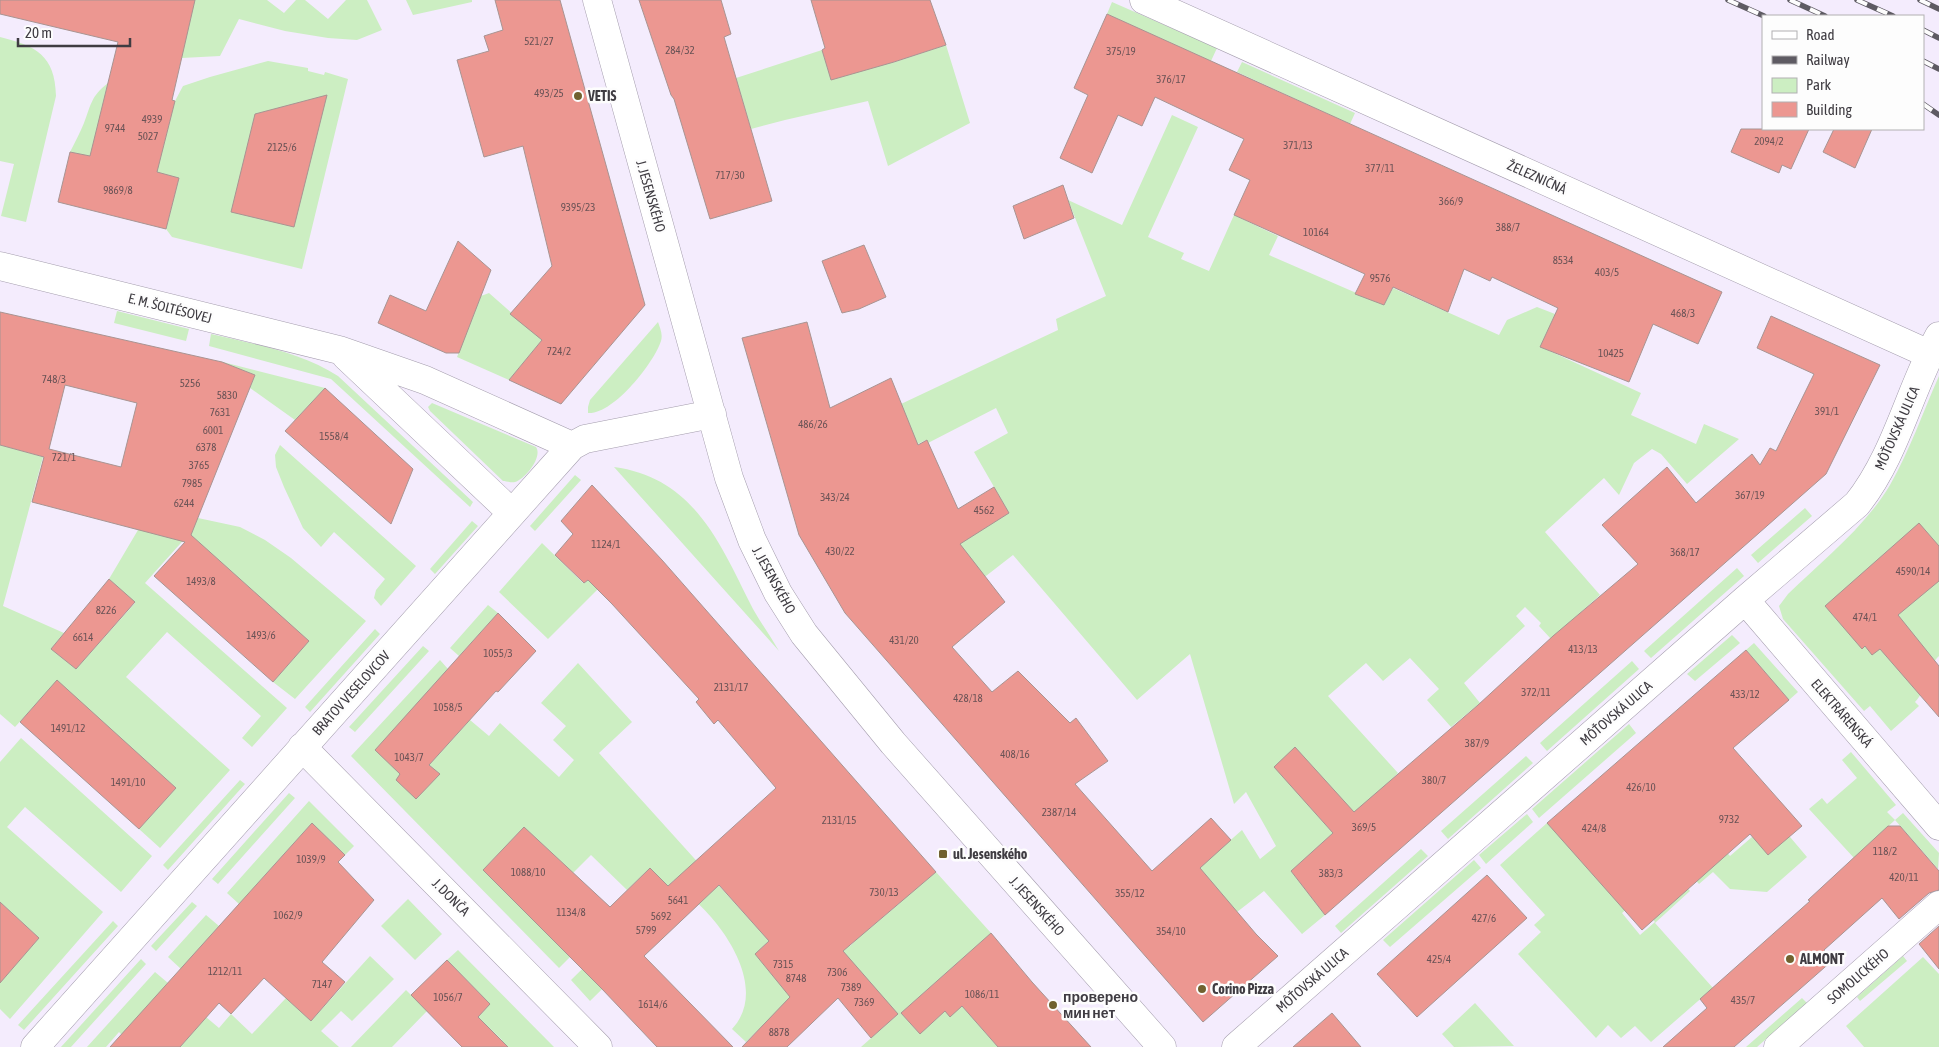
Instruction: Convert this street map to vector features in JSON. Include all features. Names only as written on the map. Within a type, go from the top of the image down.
[{"type":"street","name":"J. JESENSKÉHO","points":[[597,0],[729,478],[752,540],[778,593],[804,634],[893,743],[1162,1047]]},
{"type":"street","name":"ŽELEZNIČNÁ","points":[[1144,0],[1934,345]]},
{"type":"street","name":"E. M. ŠOLTÉSOVEJ","points":[[8,268],[339,350],[425,380],[572,446]]},
{"type":"street","name":"MÔŤOVSKÁ ULICA","points":[[1236,1047],[1857,504],[1872,485],[1884,462],[1934,345]]},
{"type":"street","name":"E. M. ŠOLTÉSOVEJ","points":[[339,350],[512,513]]},
{"type":"street","name":"BRATOV VESELOVCOV","points":[[34,1047],[572,446],[585,440],[712,414]]},
{"type":"street","name":"ELEKTRÁRENSKÁ","points":[[1745,600],[1939,826]]},
{"type":"street","name":"J. DONČA","points":[[302,747],[598,1047]]},
{"type":"street","name":"SOMOLICKÉHO","points":[[1778,1047],[1939,905]]},
{"type":"green space","points":[[181,0],[267,0],[284,13],[296,0],[305,0],[328,19],[346,0],[367,0],[382,30],[357,40],[328,38],[285,31],[239,19],[220,56],[182,58]]},
{"type":"green space","points":[[406,0],[472,0],[472,2],[413,15]]},
{"type":"green space","points":[[1112,2],[1217,48],[1211,61],[1107,14]]},
{"type":"green space","points":[[880,30],[892,63],[946,45],[970,123],[888,166],[868,101],[751,129],[736,78],[822,50],[831,80],[851,74]]},
{"type":"green space","points":[[0,37],[24,44],[41,54],[52,71],[55,82],[56,96],[26,222],[1,216],[14,164],[0,161]]},
{"type":"green space","points":[[268,61],[308,68],[308,71],[324,75],[325,72],[348,79],[302,269],[172,237],[166,229],[179,178],[70,152],[92,101],[108,83],[96,133],[163,148],[175,101],[183,86]]},
{"type":"green space","points":[[1242,62],[1355,113],[1350,124],[1237,72]]},
{"type":"green space","points":[[1172,115],[1198,127],[1148,237],[1184,253],[1181,259],[1209,271],[1234,215],[1278,236],[1269,255],[1384,305],[1393,288],[1499,335],[1507,320],[1537,307],[1555,314],[1541,347],[1641,393],[1631,415],[1696,444],[1704,424],[1739,439],[1687,484],[1661,454],[1652,449],[1634,463],[1619,495],[1604,478],[1545,532],[1600,595],[1551,639],[1539,626],[1541,623],[1525,607],[1516,616],[1525,626],[1464,683],[1480,703],[1451,727],[1427,700],[1439,689],[1410,658],[1383,681],[1366,663],[1328,696],[1398,773],[1374,797],[1344,821],[1327,783],[1295,747],[1307,804],[1333,833],[1291,871],[1325,915],[1302,934],[1264,891],[1237,912],[1149,912],[1242,830],[1260,859],[1276,846],[1246,792],[1234,804],[1190,654],[1137,700],[1013,555],[955,600],[960,543],[1009,513],[974,452],[1008,433],[996,408],[928,443],[926,440],[839,483],[901,404],[1058,330],[1056,319],[1106,296],[1068,200],[1122,225]]},
{"type":"green space","points":[[489,293],[542,340],[509,380],[457,357],[481,296]]},
{"type":"green space","points":[[117,311],[189,329],[186,341],[114,323]]},
{"type":"green space","points":[[658,322],[661,341],[641,374],[609,406],[588,413],[590,400]]},
{"type":"green space","points":[[211,334],[260,345],[292,355],[338,376],[473,502],[470,507],[331,379],[209,346]]},
{"type":"green space","points":[[219,361],[325,388],[295,420],[250,388],[255,375]]},
{"type":"green space","points":[[1939,376],[1939,656],[1932,666],[1922,691],[1915,702],[1919,706],[1891,731],[1870,706],[1864,711],[1783,619],[1779,606],[1788,594],[1856,529],[1880,500],[1904,458]]},
{"type":"green space","points":[[170,400],[163,506],[198,518],[240,527],[265,540],[291,558],[366,621],[295,699],[273,682],[309,641],[189,534],[145,583],[287,708],[252,747],[242,738],[261,716],[167,632],[126,677],[230,770],[160,848],[139,829],[176,788],[57,681],[15,727],[0,714],[0,445],[43,457],[3,606],[64,633],[51,649],[76,669],[135,603],[109,579],[138,530]]},
{"type":"green space","points":[[432,403],[536,447],[538,451],[537,456],[532,467],[523,477],[515,482],[503,481],[430,411],[428,407]]},
{"type":"green space","points":[[280,445],[416,566],[381,606],[374,598],[376,590],[385,579],[334,532],[321,547],[303,528],[276,467],[275,455]]},
{"type":"green space","points":[[614,467],[642,474],[665,485],[685,500],[716,538],[753,609],[779,651]]},
{"type":"green space","points":[[575,475],[581,480],[535,531],[530,526]]},
{"type":"green space","points":[[1805,508],[1812,516],[1758,563],[1751,555]]},
{"type":"green space","points":[[472,521],[478,526],[435,574],[430,569]]},
{"type":"green space","points":[[542,543],[583,583],[589,580],[598,589],[548,639],[499,592]]},
{"type":"green space","points":[[1737,568],[1744,576],[1651,658],[1644,651]]},
{"type":"green space","points":[[488,605],[498,613],[459,656],[450,648]]},
{"type":"green space","points":[[375,629],[380,634],[310,712],[305,707]]},
{"type":"green space","points":[[1732,635],[1740,643],[1695,681],[1687,674]]},
{"type":"green space","points":[[1754,643],[1798,692],[1789,700],[1746,650]]},
{"type":"green space","points":[[423,646],[429,651],[355,732],[349,727]]},
{"type":"green space","points":[[440,660],[448,669],[396,780],[416,798],[440,774],[429,765],[470,720],[489,736],[500,723],[559,777],[574,760],[553,740],[566,726],[541,703],[578,663],[632,722],[599,753],[769,941],[755,954],[804,1012],[760,1028],[746,1042],[732,1029],[740,1018],[745,1005],[745,980],[741,967],[736,954],[722,931],[693,898],[674,880],[668,886],[650,868],[627,890],[591,855],[573,873],[524,827],[483,870],[570,957],[559,968],[351,756]]},
{"type":"green space","points":[[1632,661],[1639,669],[1547,751],[1540,743]]},
{"type":"green space","points":[[1629,724],[1636,733],[1539,818],[1532,809]]},
{"type":"green space","points":[[21,738],[152,856],[121,892],[25,807],[7,827],[103,912],[10,1019],[0,1009],[0,976],[4,978],[39,938],[0,902],[0,762]]},
{"type":"green space","points":[[1851,752],[1896,805],[1887,812],[1895,820],[1854,858],[1809,809],[1822,798],[1827,804],[1857,778],[1842,760]]},
{"type":"green space","points":[[1526,756],[1533,763],[1448,839],[1441,831]]},
{"type":"green space","points":[[240,780],[245,784],[168,870],[163,865]]},
{"type":"green space","points":[[289,793],[295,798],[218,884],[212,879]]},
{"type":"green space","points":[[1680,799],[1730,856],[1774,818],[1807,857],[1767,892],[1730,889],[1713,872],[1699,884],[1682,865]]},
{"type":"green space","points":[[309,801],[354,846],[345,855],[312,823],[239,904],[227,893]]},
{"type":"green space","points":[[1903,813],[1939,853],[1938,869],[1895,820]]},
{"type":"green space","points":[[1527,814],[1533,822],[1486,864],[1479,855]]},
{"type":"green space","points":[[1547,823],[1640,834],[1690,891],[1655,923],[1713,988],[1651,1042],[1635,1026],[1621,1038],[1608,1025],[1596,1038],[1518,954],[1541,932],[1534,925],[1545,915],[1500,865]],"holes":[[[1637,900],[1655,922],[1640,935],[1622,913]]]},
{"type":"green space","points":[[1421,849],[1428,856],[1341,933],[1335,926]]},
{"type":"green space","points":[[1474,860],[1481,868],[1390,947],[1383,940]]},
{"type":"green space","points":[[936,872],[991,933],[901,1013],[920,1034],[945,1011],[962,1006],[998,1047],[861,1047],[897,1015],[837,957],[845,945],[850,946],[861,935],[864,927],[868,930],[900,903],[897,898],[911,893]]},
{"type":"green space","points":[[408,899],[442,934],[415,960],[381,926]]},
{"type":"green space","points":[[192,902],[197,906],[156,951],[151,946]]},
{"type":"green space","points":[[206,915],[219,926],[181,969],[168,957]]},
{"type":"green space","points":[[113,921],[118,926],[24,1030],[18,1025]]},
{"type":"green space","points":[[627,925],[648,944],[590,1001],[571,980]]},
{"type":"green space","points":[[458,950],[554,1047],[495,1047],[502,1040],[478,1017],[490,1004],[447,960]]},
{"type":"green space","points":[[370,956],[394,979],[352,1021],[341,1011],[321,1031],[339,1047],[180,1047],[206,1017],[219,1028],[231,1014],[252,1034],[286,998],[311,1021]]},
{"type":"green space","points":[[1903,956],[1907,961],[1860,1001],[1857,997]]},
{"type":"green space","points":[[1923,957],[1939,974],[1939,1047],[1864,1047],[1846,1026]]},
{"type":"green space","points":[[141,959],[146,964],[71,1047],[61,1047]]},
{"type":"green space","points":[[155,972],[168,983],[122,1035],[119,1032],[106,1047],[87,1047]]},
{"type":"green space","points":[[406,990],[427,1011],[392,1047],[351,1047]]},
{"type":"green space","points":[[1802,998],[1807,1003],[1757,1047],[1746,1047]]},
{"type":"green space","points":[[1475,1003],[1514,1046],[1454,1047],[1442,1034]]},
{"type":"building","points":[[0,0],[195,0],[172,100],[175,101],[157,172],[179,178],[166,229],[58,202],[70,152],[90,156],[118,42],[0,14]]},
{"type":"building","points":[[495,0],[560,0],[645,305],[561,404],[509,380],[542,340],[510,314],[552,266],[523,146],[484,157],[457,60],[489,51],[484,36],[503,30]]},
{"type":"building","points":[[639,0],[721,0],[731,34],[724,37],[772,201],[710,219],[674,99]]},
{"type":"building","points":[[811,0],[930,0],[946,45],[831,80],[822,50],[825,48]]},
{"type":"building","points":[[1107,14],[1722,292],[1698,344],[1653,324],[1629,382],[1540,347],[1558,308],[1492,277],[1490,281],[1464,269],[1448,312],[1393,287],[1384,305],[1355,294],[1365,274],[1234,215],[1250,180],[1229,170],[1244,139],[1155,97],[1142,126],[1118,115],[1092,173],[1060,158],[1088,95],[1074,88]]},
{"type":"building","points":[[327,95],[294,227],[231,212],[255,114]]},
{"type":"building","points":[[1741,129],[1809,130],[1791,169],[1782,165],[1779,173],[1731,152]]},
{"type":"building","points":[[1834,130],[1872,130],[1855,168],[1823,152]]},
{"type":"building","points":[[1063,185],[1074,218],[1024,239],[1013,206]]},
{"type":"building","points":[[458,241],[491,270],[459,353],[446,353],[378,323],[390,295],[426,311]]},
{"type":"building","points":[[864,245],[886,297],[859,309],[842,313],[822,261]]},
{"type":"building","points":[[0,312],[222,362],[255,375],[191,535],[309,641],[273,682],[154,576],[185,542],[32,502],[44,457],[0,445]],"holes":[[[65,385],[137,403],[121,467],[49,449]]]},
{"type":"building","points":[[1771,316],[1880,365],[1826,474],[1325,915],[1291,871],[1333,833],[1274,767],[1295,747],[1354,812],[1478,705],[1553,636],[1638,564],[1602,525],[1667,467],[1696,503],[1752,454],[1760,465],[1770,448],[1776,451],[1814,374],[1757,348]]},
{"type":"building","points":[[807,322],[830,408],[891,378],[918,445],[927,440],[958,509],[994,487],[1009,513],[960,544],[1005,602],[952,647],[992,692],[1018,671],[1070,723],[1076,718],[1108,761],[1075,784],[1152,871],[1211,818],[1231,840],[1200,868],[1256,934],[1278,956],[1203,1022],[845,613],[799,535],[742,338]]},
{"type":"building","points":[[325,388],[413,469],[391,524],[285,431]]},
{"type":"building","points":[[592,485],[662,560],[936,872],[843,951],[898,1014],[871,1038],[838,998],[787,1047],[742,1047],[790,997],[755,954],[769,941],[719,885],[644,956],[733,1047],[657,1047],[483,870],[524,827],[610,907],[650,868],[668,886],[776,788],[718,720],[714,724],[696,702],[699,699],[612,604],[588,580],[584,583],[555,555],[573,534],[561,521]]},
{"type":"building","points":[[1919,523],[1939,546],[1939,581],[1898,615],[1939,666],[1939,717],[1880,649],[1872,655],[1865,646],[1862,649],[1825,606]]},
{"type":"building","points":[[109,579],[135,602],[76,669],[51,649]]},
{"type":"building","points":[[498,613],[536,651],[498,692],[496,691],[429,765],[440,774],[416,799],[396,780],[400,774],[375,750]]},
{"type":"building","points":[[1746,650],[1789,700],[1733,748],[1802,826],[1768,855],[1750,834],[1642,930],[1547,823]]},
{"type":"building","points":[[57,680],[176,788],[139,829],[20,722]]},
{"type":"building","points":[[312,823],[345,855],[338,862],[374,900],[322,962],[345,982],[311,1021],[264,978],[231,1014],[219,1003],[180,1047],[110,1047]]},
{"type":"building","points":[[1888,826],[1900,826],[1939,871],[1939,890],[1929,893],[1899,919],[1882,898],[1824,950],[1833,960],[1734,1047],[1663,1047],[1707,1008],[1700,999],[1810,901],[1808,900]]},
{"type":"building","points":[[1487,875],[1527,918],[1417,1017],[1377,974]]},
{"type":"building","points":[[0,902],[39,938],[0,983]]},
{"type":"building","points":[[1939,926],[1939,969],[1919,944]]},
{"type":"building","points":[[991,933],[1091,1047],[998,1047],[962,1006],[950,1017],[945,1011],[920,1034],[901,1013]]},
{"type":"building","points":[[447,960],[490,1004],[478,1017],[508,1047],[462,1047],[411,995]]},
{"type":"building","points":[[1332,1013],[1361,1047],[1293,1047]]},
{"type":"railway","points":[[1728,0],[1762,15]]},
{"type":"railway","points":[[1790,0],[1823,15]]},
{"type":"railway","points":[[1857,0],[1891,15]]},
{"type":"railway","points":[[1920,0],[1939,9]]},
{"type":"railway","points":[[1924,30],[1939,38]]},
{"type":"railway","points":[[1924,62],[1939,69]]},
{"type":"railway","points":[[1924,105],[1939,115]]},
{"type":"place","name":"VETIS","points":[[578,96]]},
{"type":"place","name":"ul. Jesenského","points":[[943,854]]},
{"type":"place","name":"ALMONT","points":[[1790,959]]},
{"type":"place","name":"Corino Pizza","points":[[1202,989]]},
{"type":"place","name":"проверено мин нет","points":[[1053,1005]]}]
